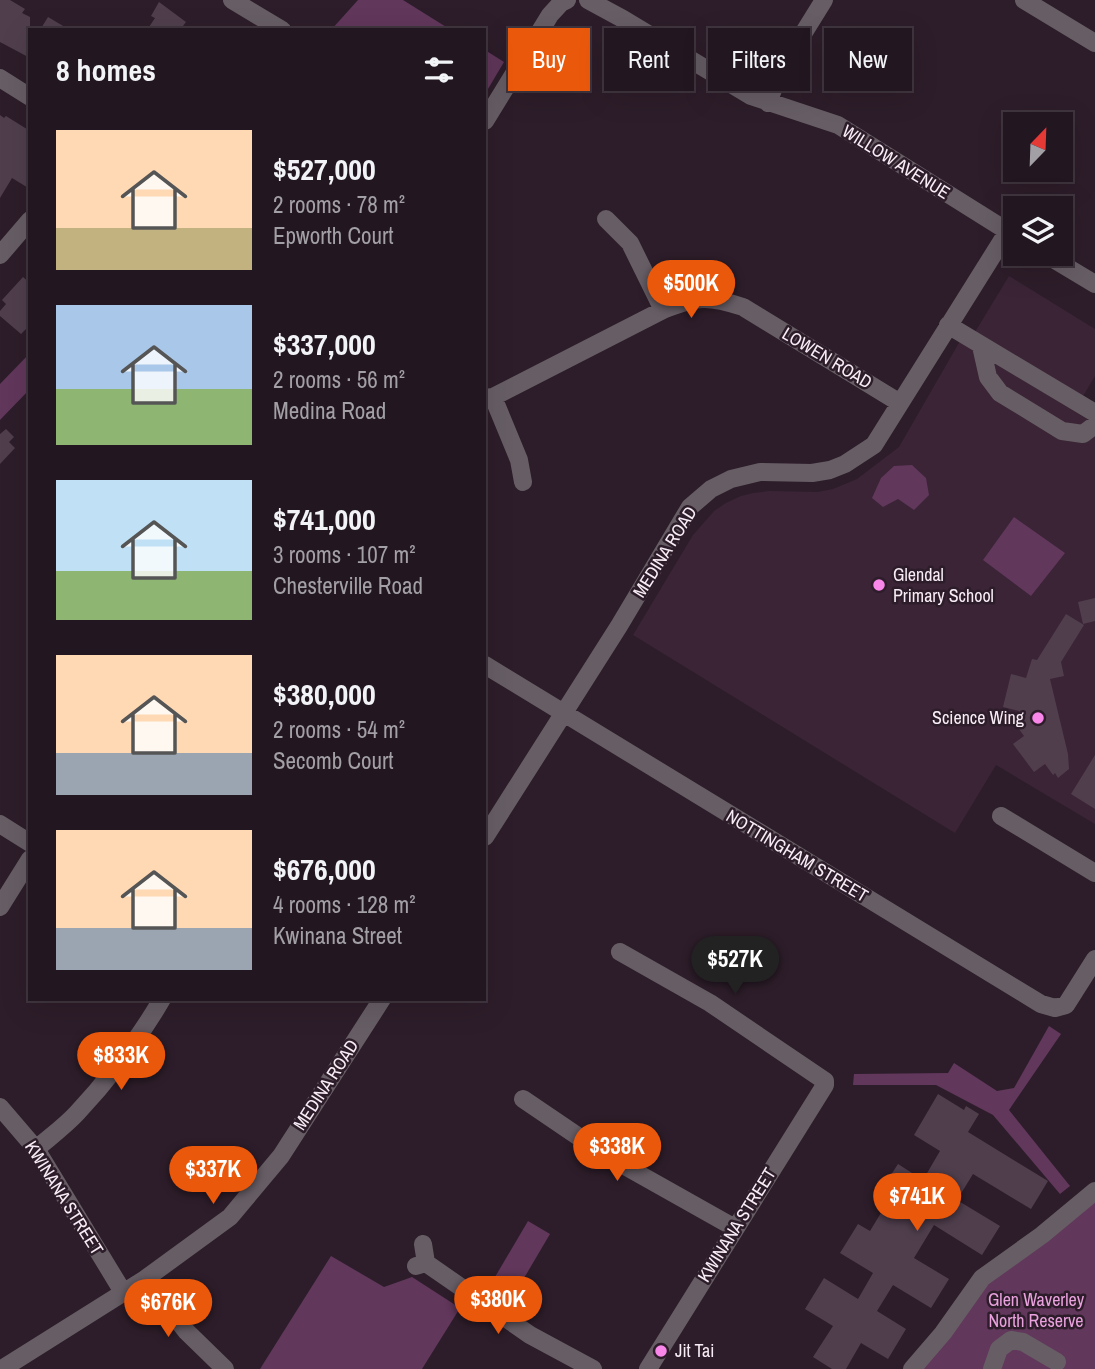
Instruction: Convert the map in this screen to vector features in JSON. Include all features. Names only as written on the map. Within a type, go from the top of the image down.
[{"type":"street","points":[[232,0],[279,28]]},
{"type":"street","points":[[486,119],[550,8],[567,0]]},
{"type":"street","name":"WILLOW AVENUE","points":[[588,0],[751,96],[838,125],[1003,228]]},
{"type":"street","points":[[768,103],[780,71],[824,0]]},
{"type":"street","points":[[1024,0],[1095,43]]},
{"type":"street","points":[[0,78],[28,96]]},
{"type":"street","points":[[607,219],[630,243],[663,310]]},
{"type":"street","points":[[0,255],[28,222]]},
{"type":"street","name":"MEDINA ROAD","points":[[486,835],[619,626],[690,507],[711,489],[731,479],[760,472],[830,470],[845,464],[874,445],[948,325],[1003,245]]},
{"type":"street","points":[[1066,266],[1094,282]]},
{"type":"street","name":"LOWEN ROAD","points":[[489,398],[663,310],[699,298],[720,299],[743,307],[900,403]]},
{"type":"street","points":[[948,325],[1095,413]]},
{"type":"street","points":[[981,346],[988,377],[1000,393],[1062,431],[1083,434],[1095,425]]},
{"type":"street","points":[[489,398],[519,460],[523,482]]},
{"type":"street","name":"NOTTINGHAM STREET","points":[[486,666],[1041,1004],[1055,1008],[1066,1005],[1095,959]]},
{"type":"street","points":[[1001,816],[1095,873]]},
{"type":"street","points":[[0,824],[28,841]]},
{"type":"street","points":[[0,907],[28,862]]},
{"type":"street","name":"KWINANA STREET","points":[[616,949],[710,1003],[825,1081],[648,1369]]},
{"type":"street","points":[[36,1149],[76,1115],[118,1065],[161,1001]]},
{"type":"street","name":"MEDINA ROAD","points":[[2,1369],[145,1279],[230,1217],[281,1156],[381,1001]]},
{"type":"street","points":[[519,1099],[607,1156],[735,1228]]},
{"type":"street","name":"KWINANA STREET","points":[[0,1107],[36,1149],[123,1292]]},
{"type":"street","points":[[912,1369],[943,1333],[982,1278],[1042,1235],[1095,1191]]},
{"type":"street","points":[[423,1244],[421,1265],[530,1335],[593,1369]]},
{"type":"street","points":[[145,1279],[186,1331],[225,1369]]},
{"type":"street","points":[[992,1369],[999,1349],[1012,1340],[1023,1342],[1033,1355],[1057,1362]]},
{"type":"shaded area","points":[[1009,276],[1095,329],[1095,376],[1082,398],[975,332]]},
{"type":"shaded area","name":"Glendal Primary School","points":[[960,341],[1095,424],[1095,824],[996,765],[955,833],[633,635],[693,535],[714,511],[741,496],[753,493],[818,492],[857,479],[899,447]]},
{"type":"green space","points":[[358,0],[403,0],[448,28],[333,28]]},
{"type":"green space","points":[[486,51],[504,62],[486,92]]},
{"type":"green space","points":[[28,355],[28,391],[0,420],[0,384]]},
{"type":"green space","points":[[912,465],[926,478],[929,495],[914,510],[898,499],[883,507],[872,498],[881,478],[894,466]]},
{"type":"green space","points":[[1014,517],[1065,553],[1031,596],[983,560]]},
{"type":"green space","points":[[1049,1026],[1061,1034],[1009,1110],[1070,1186],[1060,1194],[993,1115],[936,1085],[853,1085],[854,1074],[948,1073],[954,1063],[997,1091],[1014,1088]]},
{"type":"green space","name":"Glen Waverley North Reserve","points":[[1095,1191],[1095,1369],[912,1369],[982,1278]]},
{"type":"green space","points":[[528,1221],[550,1234],[517,1290],[495,1277]]},
{"type":"green space","points":[[331,1256],[384,1287],[412,1277],[460,1308],[422,1369],[260,1369]]},
{"type":"building","points":[[0,0],[10,0],[25,9],[22,13],[30,17],[28,57],[0,42]]},
{"type":"building","points":[[159,2],[186,22],[182,28],[148,28],[155,18],[151,16]]},
{"type":"building","points":[[48,17],[67,28],[41,28]]},
{"type":"building","points":[[0,115],[28,130],[28,188],[12,178],[0,198]]},
{"type":"building","points":[[23,277],[28,281],[28,327],[21,334],[0,316],[0,311],[6,304],[2,300]]},
{"type":"building","points":[[6,429],[14,437],[9,442],[15,448],[0,464],[0,434]]},
{"type":"building","points":[[1095,598],[1095,621],[1083,624],[1078,602]]},
{"type":"building","name":"Science Wing","points":[[1066,614],[1084,625],[1061,662],[1064,676],[1050,679],[1068,754],[1069,769],[1058,778],[1045,764],[1034,772],[1013,744],[1024,736],[1016,725],[1019,711],[1003,707],[1011,674],[1026,678],[1032,659],[1037,660]]},
{"type":"building","points":[[1095,755],[1095,809],[1071,794]]},
{"type":"building","points":[[938,1094],[964,1110],[966,1106],[979,1114],[968,1132],[1048,1181],[1031,1209],[973,1174],[957,1200],[1000,1226],[982,1255],[934,1225],[914,1258],[949,1279],[931,1308],[893,1285],[877,1311],[906,1329],[888,1359],[861,1343],[846,1369],[832,1369],[813,1357],[833,1326],[805,1309],[824,1278],[858,1299],[873,1273],[840,1253],[858,1224],[870,1231],[890,1198],[880,1192],[898,1164],[923,1180],[940,1151],[914,1135]]},
{"type":"place","name":"Glendal Primary School","points":[[879,585]]},
{"type":"place","name":"Science Wing","points":[[1038,718]]},
{"type":"place","name":"Jit Tai","points":[[661,1351]]}]
